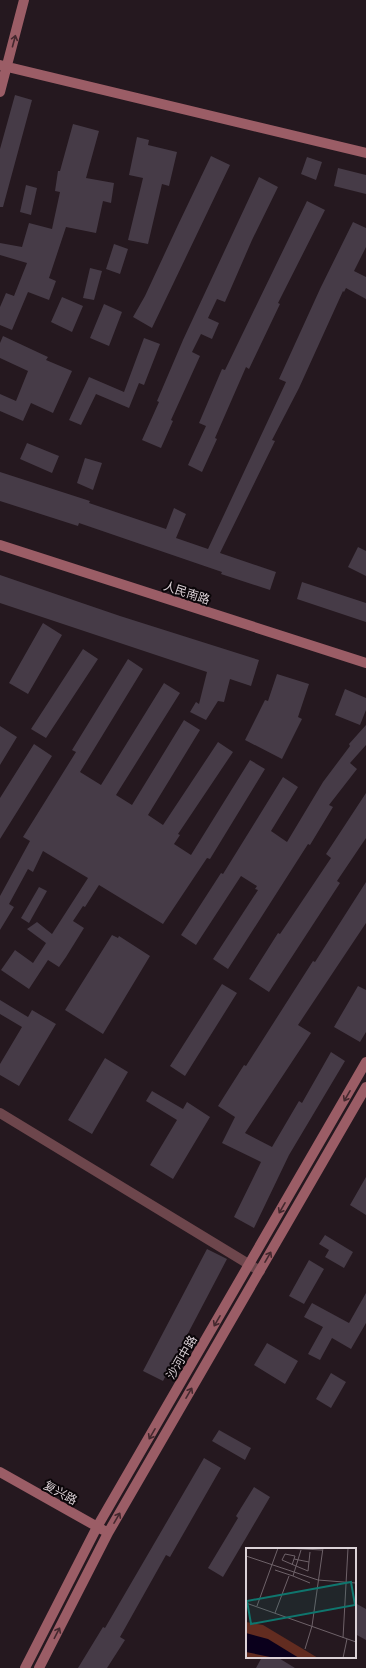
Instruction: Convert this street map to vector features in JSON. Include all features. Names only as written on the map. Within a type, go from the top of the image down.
[{"type":"street","points":[[0,92],[4,65],[24,0]]},
{"type":"street","points":[[4,65],[366,153]]},
{"type":"street","name":"人民南路","points":[[0,545],[366,663]]},
{"type":"street","name":"沙河中路","points":[[25,1668],[97,1527],[366,1062]]},
{"type":"street","name":"沙河中路","points":[[39,1668],[108,1533],[366,1087]]},
{"type":"street","points":[[0,1113],[260,1271]]},
{"type":"street","name":"复兴路","points":[[0,1472],[108,1533]]},
{"type":"building","points":[[15,95],[32,100],[3,207],[0,207],[0,149]]},
{"type":"building","points":[[73,124],[99,131],[86,178],[114,183],[111,203],[103,201],[96,233],[66,227],[49,278],[56,281],[49,300],[28,292],[12,330],[0,325],[0,307],[6,293],[14,296],[27,263],[0,255],[0,243],[22,247],[29,223],[52,229],[60,192],[55,191],[58,171],[60,171]]},
{"type":"building","points":[[137,137],[149,140],[148,145],[177,152],[169,186],[162,184],[148,244],[128,240],[143,178],[129,175]]},
{"type":"building","points":[[211,156],[230,165],[152,328],[133,317],[145,296]]},
{"type":"building","points":[[307,157],[322,162],[316,180],[301,174]]},
{"type":"building","points":[[338,168],[366,175],[366,194],[334,186]]},
{"type":"building","points":[[259,177],[278,187],[252,240],[225,302],[217,299],[208,318],[219,323],[212,339],[201,334],[192,352],[200,356],[171,420],[173,421],[161,448],[142,440],[159,402],[157,401],[183,340]]},
{"type":"building","points":[[26,185],[37,188],[31,215],[20,212]]},
{"type":"building","points":[[307,201],[325,210],[278,303],[280,304],[249,369],[246,367],[202,472],[188,465],[206,426],[199,423],[222,369],[225,370]]},
{"type":"building","points":[[353,222],[366,228],[366,247],[354,271],[366,277],[366,299],[346,288],[344,292],[343,291],[299,388],[272,440],[275,441],[220,553],[276,572],[270,590],[79,523],[78,526],[0,501],[0,472],[90,501],[89,503],[166,529],[174,508],[186,514],[176,538],[208,549],[286,382],[279,379],[320,289]]},
{"type":"building","points":[[114,244],[128,249],[120,274],[106,269]]},
{"type":"building","points":[[90,268],[102,271],[94,300],[83,298]]},
{"type":"building","points":[[62,297],[83,306],[72,332],[51,322]]},
{"type":"building","points":[[104,304],[122,312],[109,346],[90,338]]},
{"type":"building","points":[[3,336],[48,357],[46,360],[72,371],[53,413],[31,403],[23,421],[0,411],[0,394],[16,401],[28,371],[0,358],[0,343]]},
{"type":"building","points":[[144,338],[160,344],[144,385],[139,383],[129,408],[96,394],[81,425],[69,420],[89,377],[124,392]]},
{"type":"building","points":[[27,443],[59,456],[52,473],[20,459]]},
{"type":"building","points":[[85,458],[102,463],[93,490],[77,483]]},
{"type":"building","points":[[358,547],[366,551],[366,576],[348,567]]},
{"type":"building","points":[[0,575],[120,616],[259,660],[251,686],[230,679],[224,702],[218,701],[206,720],[190,712],[196,702],[199,704],[207,672],[0,603]]},
{"type":"building","points":[[302,582],[366,603],[366,622],[297,599]]},
{"type":"building","points":[[43,623],[62,635],[28,694],[9,683]]},
{"type":"building","points":[[83,649],[98,659],[46,738],[31,729]]},
{"type":"building","points":[[128,659],[143,669],[80,772],[101,785],[164,683],[180,693],[116,795],[132,805],[184,720],[200,730],[148,815],[163,825],[218,742],[233,752],[178,834],[180,835],[174,844],[191,855],[250,760],[265,769],[210,859],[207,858],[163,924],[99,885],[85,907],[83,906],[73,921],[84,928],[66,957],[59,967],[48,960],[29,989],[1,970],[15,950],[33,963],[46,943],[27,929],[37,922],[52,934],[88,878],[43,851],[33,872],[28,869],[9,904],[14,907],[0,930],[0,896],[30,841],[23,837],[76,752],[72,750]]},
{"type":"building","points":[[277,674],[309,684],[298,717],[302,719],[282,759],[245,740],[265,700],[268,701]]},
{"type":"building","points":[[345,689],[366,698],[366,710],[360,725],[335,715]]},
{"type":"building","points":[[366,725],[366,745],[350,763],[357,769],[329,805],[333,807],[310,845],[308,844],[228,969],[213,959],[258,890],[255,889],[257,886],[241,876],[196,945],[181,935],[221,873],[223,874],[283,777],[298,787],[271,831],[287,842],[323,782],[350,746],[349,744]]},
{"type":"building","points":[[0,726],[17,737],[0,765]]},
{"type":"building","points":[[34,744],[52,756],[0,839],[0,798]]},
{"type":"building","points":[[366,793],[366,838],[337,881],[340,883],[269,992],[249,979],[278,933],[280,934],[331,858],[326,854]]},
{"type":"building","points":[[366,882],[366,923],[298,1025],[311,1033],[245,1133],[272,1147],[299,1101],[302,1103],[331,1052],[345,1061],[289,1155],[254,1228],[234,1217],[261,1162],[222,1143],[235,1117],[218,1106],[244,1065],[246,1066],[313,961],[315,962]]},
{"type":"building","points":[[39,887],[47,891],[29,923],[21,918]]},
{"type":"building","points":[[112,935],[118,938],[119,936],[150,956],[103,1034],[65,1010]]},
{"type":"building","points":[[222,984],[237,993],[185,1076],[170,1066]]},
{"type":"building","points":[[358,986],[366,990],[366,1032],[360,1042],[334,1027]]},
{"type":"building","points":[[0,1000],[28,1017],[32,1010],[56,1024],[19,1086],[0,1075],[0,1064],[22,1027],[0,1014]]},
{"type":"building","points":[[105,1058],[128,1072],[92,1134],[68,1120]]},
{"type":"building","points":[[152,1091],[183,1109],[187,1102],[210,1117],[173,1179],[150,1165],[177,1120],[146,1101]]},
{"type":"building","points":[[366,1177],[366,1215],[350,1205]]},
{"type":"building","points":[[325,1235],[353,1252],[344,1268],[325,1257],[329,1250],[319,1244]]},
{"type":"building","points":[[207,1249],[227,1259],[163,1381],[143,1371]]},
{"type":"building","points":[[309,1260],[324,1269],[304,1304],[289,1296]]},
{"type":"building","points":[[366,1293],[366,1323],[351,1349],[332,1338],[320,1360],[308,1354],[323,1327],[304,1317],[312,1303],[349,1323]]},
{"type":"building","points":[[267,1343],[298,1361],[285,1384],[254,1365]]},
{"type":"building","points":[[331,1373],[346,1382],[331,1408],[316,1399]]},
{"type":"building","points":[[219,1430],[251,1448],[245,1460],[212,1441]]},
{"type":"building","points":[[204,1458],[221,1468],[170,1557],[166,1555],[120,1637],[125,1640],[107,1668],[78,1668],[103,1627],[105,1628]]},
{"type":"building","points":[[254,1487],[270,1497],[223,1577],[208,1568],[238,1518],[236,1516]]},
{"type":"building","points":[[356,1604],[366,1609],[366,1640],[356,1635]]},
{"type":"building","points":[[261,1658],[279,1658],[295,1668],[256,1668]]}]
